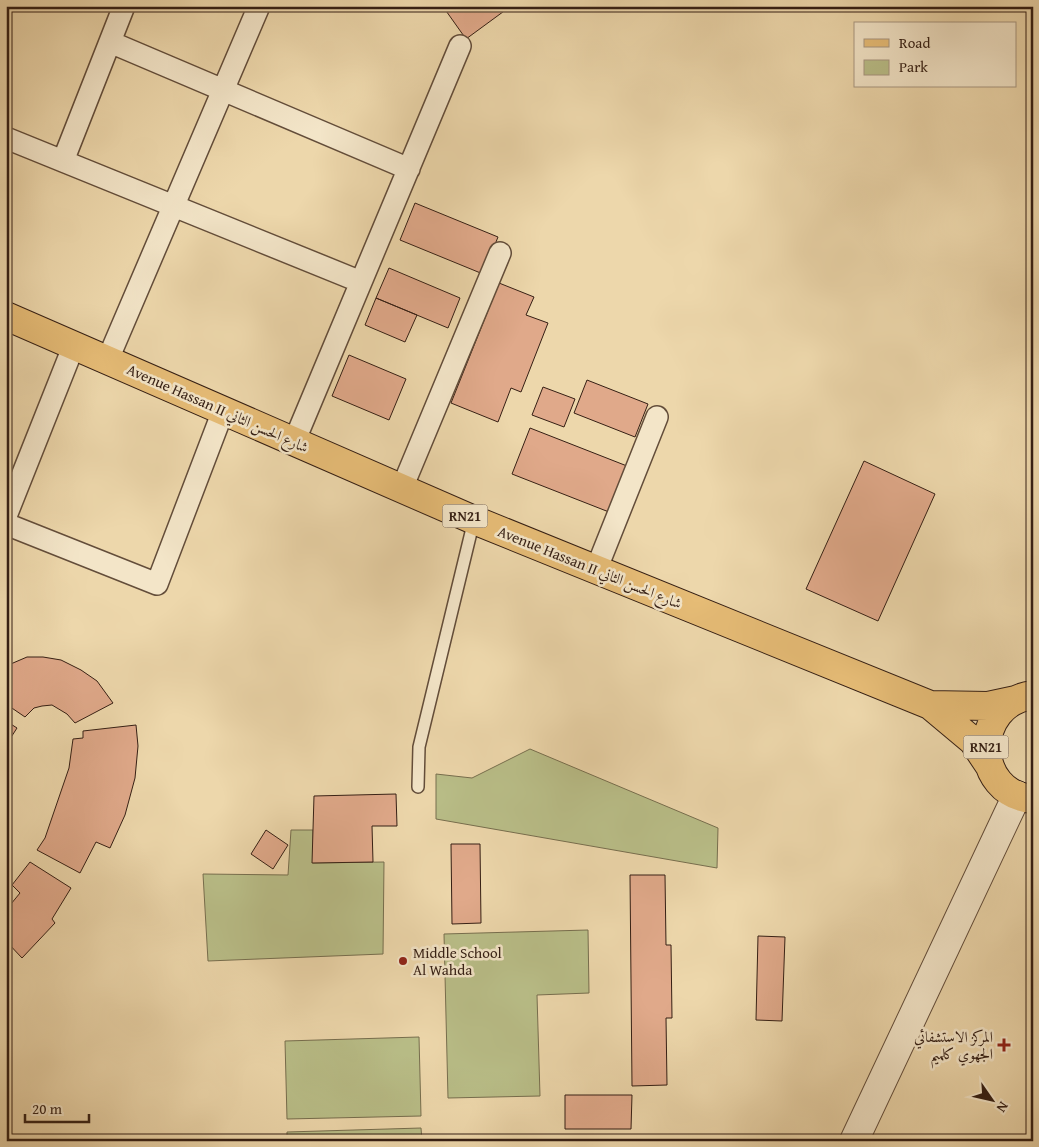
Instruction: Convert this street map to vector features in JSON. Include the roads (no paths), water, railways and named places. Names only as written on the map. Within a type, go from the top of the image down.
[{"type":"main road","name":"Avenue Hassan II شارع الحسن الثاني","points":[[6,316],[474,520],[930,705],[973,741],[989,765]]},
{"type":"main road","name":"Avenue Hassan II شارع الحسن الثاني","points":[[930,705],[988,706],[1026,695]]},
{"type":"main road","name":"RN21","points":[[1025,797],[1008,790],[994,776],[989,765],[986,746],[990,727],[1000,711],[1026,695]]},
{"type":"street","points":[[63,162],[124,6]]},
{"type":"street","points":[[108,359],[259,6]]},
{"type":"street","points":[[110,42],[409,169]]},
{"type":"street","points":[[294,442],[460,46]]},
{"type":"street","points":[[6,138],[361,282]]},
{"type":"street","points":[[402,488],[500,253]]},
{"type":"street","points":[[6,516],[74,345]]},
{"type":"street","points":[[6,524],[157,584],[223,411]]},
{"type":"street","points":[[596,570],[657,416]]},
{"type":"street","points":[[854,1141],[1025,797]]},
{"type":"lane","points":[[418,787],[419,747],[474,520]]},
{"type":"place","name":"Middle School Al Wahda","points":[[403,961]]},
{"type":"place","name":"المركز الاستشفائي الجهوي كلميم","points":[[1004,1045]]}]
